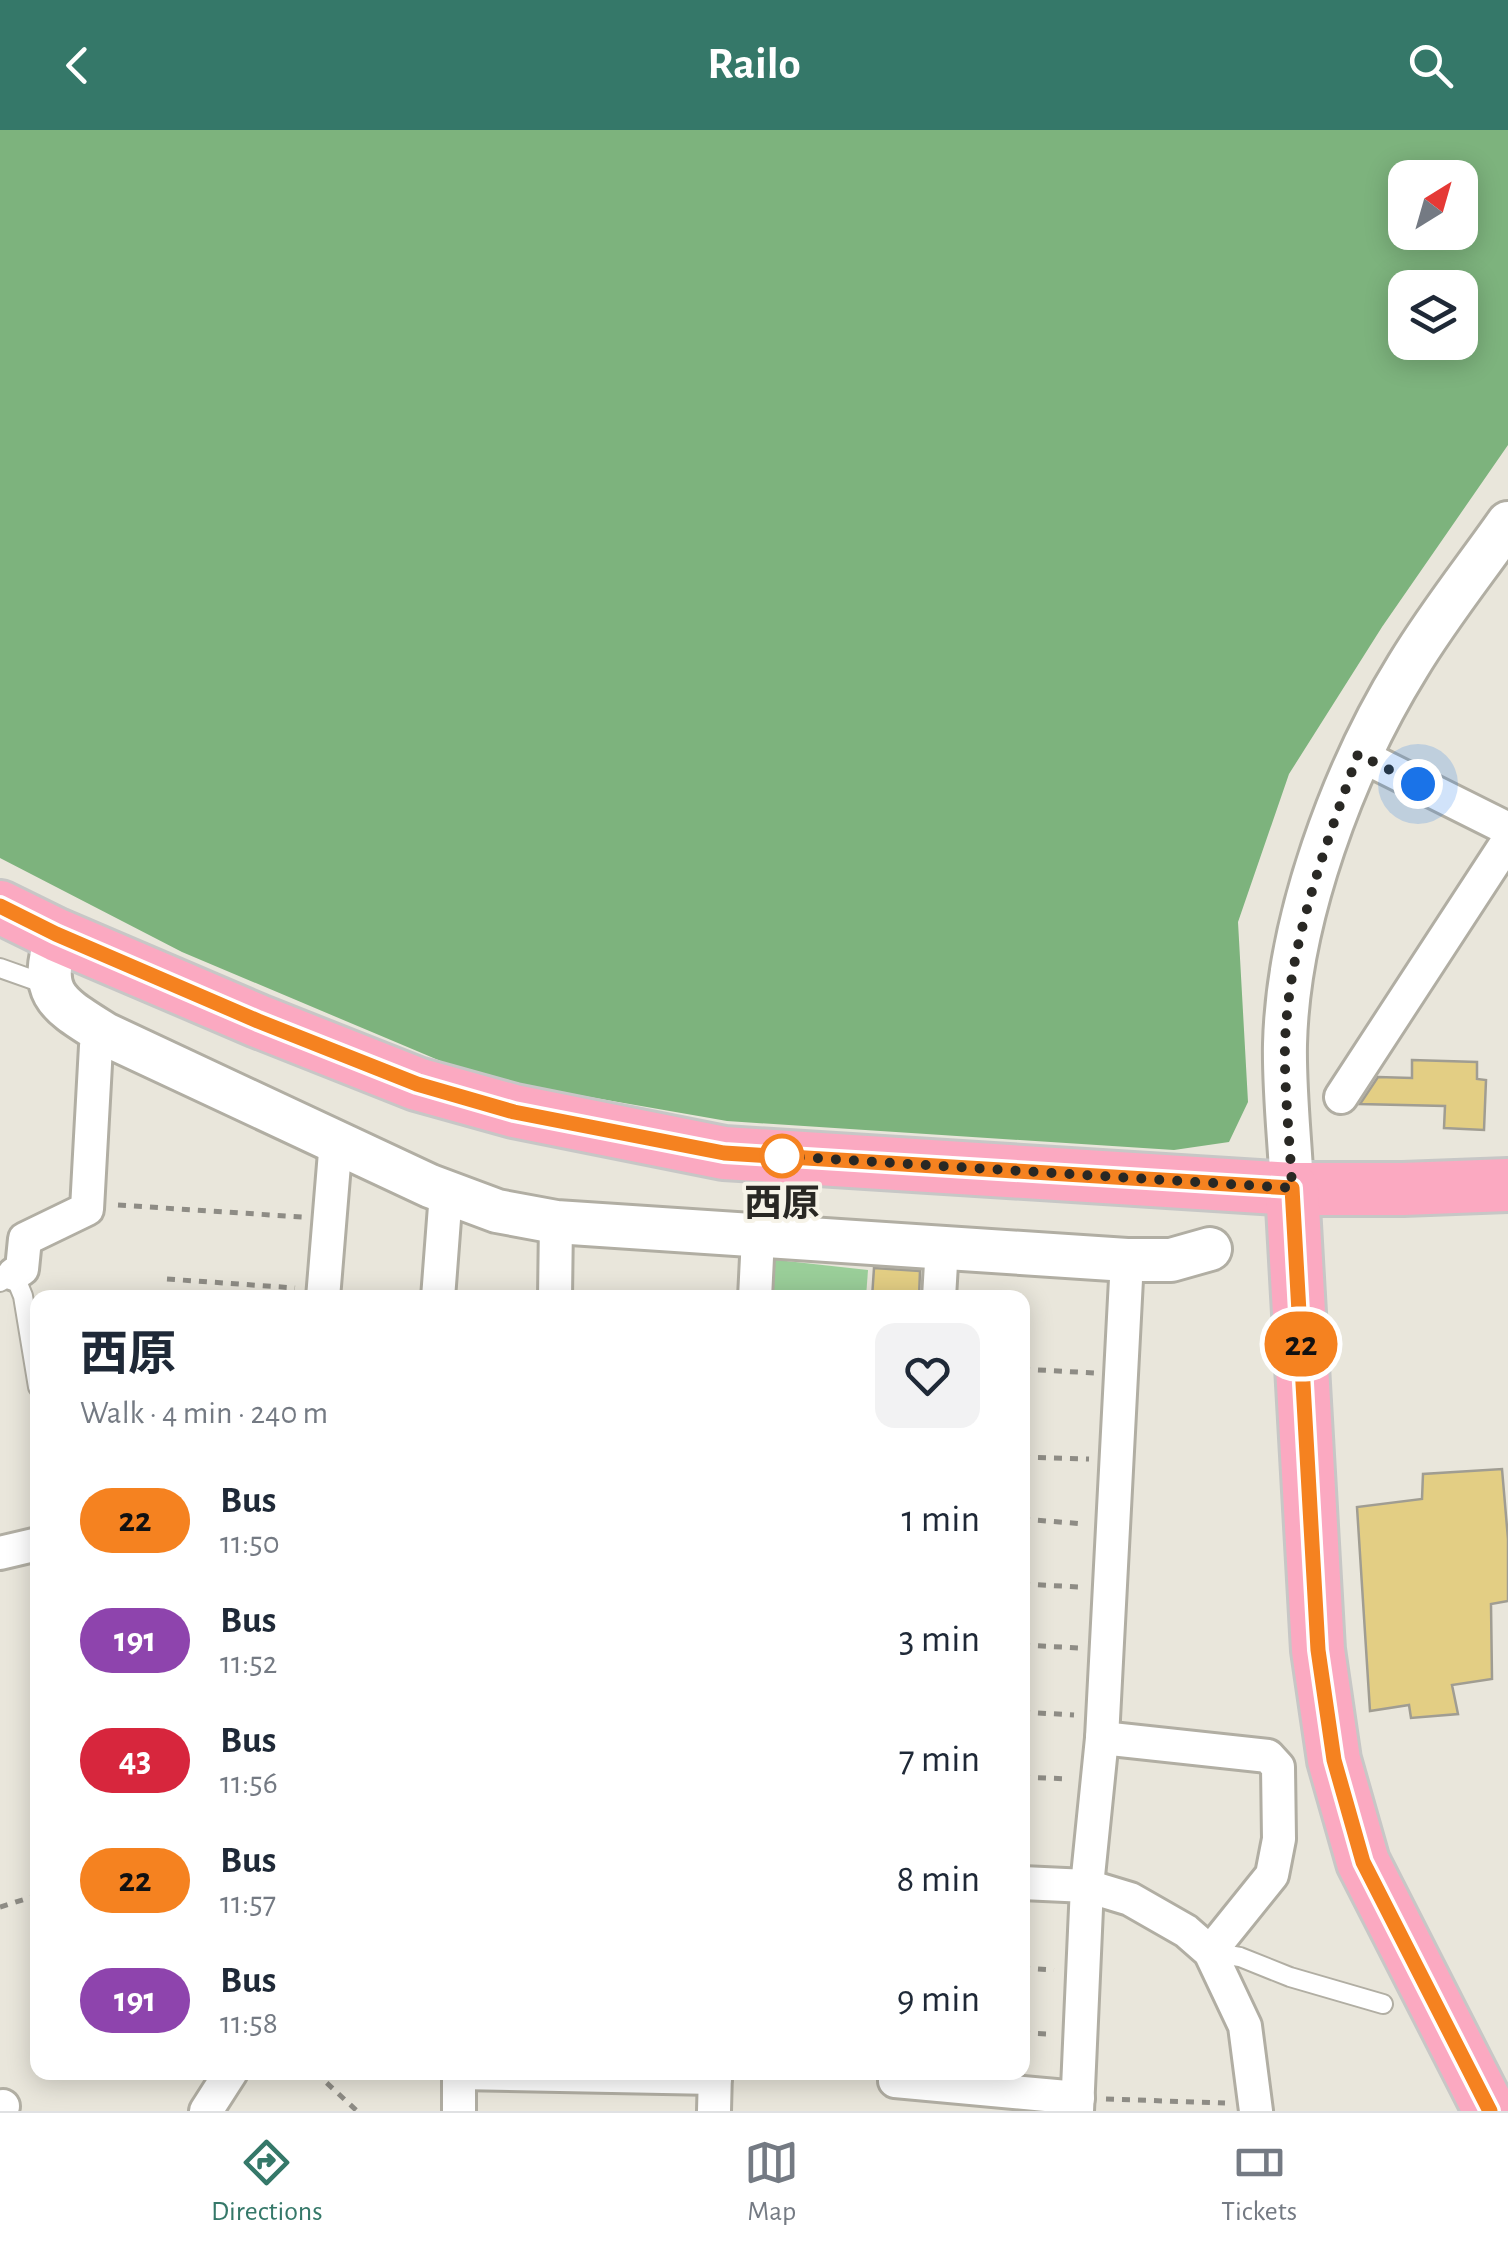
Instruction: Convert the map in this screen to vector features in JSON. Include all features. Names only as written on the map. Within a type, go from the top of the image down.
[{"type":"main road","points":[[0,906],[258,1021],[417,1084],[514,1112],[724,1153],[1292,1188],[1508,1185]]},
{"type":"main road","points":[[1292,1188],[1318,1650],[1334,1760],[1363,1862],[1490,2111]]},
{"type":"street","points":[[1292,1188],[1285,1043],[1294,963],[1315,875],[1358,754],[1409,664],[1508,522]]},
{"type":"street","points":[[1358,754],[1508,830]]},
{"type":"street","points":[[1342,1097],[1508,841]]},
{"type":"street","points":[[56,934],[48,964],[48,985],[70,1012],[104,1034],[446,1192],[497,1211],[556,1222],[1127,1260],[1170,1260],[1210,1249]]},
{"type":"street","points":[[7,1278],[22,1270],[25,1238],[87,1209],[96,1046],[104,1034]]},
{"type":"street","points":[[323,1290],[336,1140]]},
{"type":"street","points":[[439,1290],[446,1192]]},
{"type":"street","points":[[555,1290],[556,1222]]},
{"type":"street","points":[[755,1290],[758,1237]]},
{"type":"street","points":[[939,1290],[942,1246]]},
{"type":"street","points":[[895,2080],[1078,2104],[1087,1886],[1103,1728],[1127,1260]]},
{"type":"street","points":[[0,1553],[30,1546]]},
{"type":"street","points":[[1103,1728],[1268,1756],[1278,1767],[1279,1838],[1272,1875],[1210,1952]]},
{"type":"street","points":[[1030,1883],[1087,1886],[1130,1900],[1186,1930],[1210,1952],[1245,2026],[1255,2107]]},
{"type":"street","points":[[206,2111],[226,2080]]},
{"type":"street","points":[[459,2111],[460,2080]]},
{"type":"street","points":[[588,2080],[715,2087]]},
{"type":"lane","points":[[0,968],[48,985]]},
{"type":"lane","points":[[7,1278],[24,1296],[30,1335]]},
{"type":"lane","points":[[1210,1952],[1240,1957],[1290,1977],[1383,2004]]},
{"type":"path","points":[[88,1203],[330,1219]]},
{"type":"path","points":[[168,1279],[282,1290]]},
{"type":"path","points":[[1030,1369],[1121,1374]]},
{"type":"path","points":[[1030,1456],[1117,1460]]},
{"type":"path","points":[[1030,1520],[1114,1526]]},
{"type":"path","points":[[1030,1584],[1110,1588]]},
{"type":"path","points":[[1030,1645],[1107,1649]]},
{"type":"path","points":[[1030,1714],[1103,1728]]},
{"type":"path","points":[[1030,1777],[1098,1780]]},
{"type":"path","points":[[0,1906],[30,1897]]},
{"type":"path","points":[[324,2080],[357,2111]]},
{"type":"path","points":[[1078,2104],[1255,2107]]},
{"type":"green space","points":[[0,130],[1508,130],[1508,445],[1382,627],[1289,774],[1238,922],[1248,1102],[1229,1142],[1174,1150],[727,1121],[481,1078],[182,952],[0,858]]},
{"type":"green space","points":[[768,1259],[868,1270],[867,1290],[762,1290]]},
{"type":"building","points":[[1412,1060],[1477,1062],[1477,1079],[1486,1080],[1484,1130],[1444,1128],[1445,1106],[1360,1104],[1378,1077],[1412,1078]]},
{"type":"building","points":[[874,1268],[920,1271],[919,1290],[873,1290]]},
{"type":"building","points":[[1502,1469],[1508,1601],[1491,1604],[1492,1679],[1452,1685],[1458,1714],[1411,1718],[1409,1705],[1370,1711],[1357,1507],[1422,1499],[1423,1474]]},
{"type":"bus line","name":"22","points":[[0,906],[258,1021],[417,1084],[514,1112],[724,1153],[1292,1188],[1318,1650],[1334,1760],[1363,1862],[1490,2111]]},
{"type":"place","name":"西原","points":[[782,1156]]},
{"type":"route","points":[[782,1156],[1292,1188],[1285,1043],[1294,963],[1315,875],[1358,754],[1418,784]]}]
